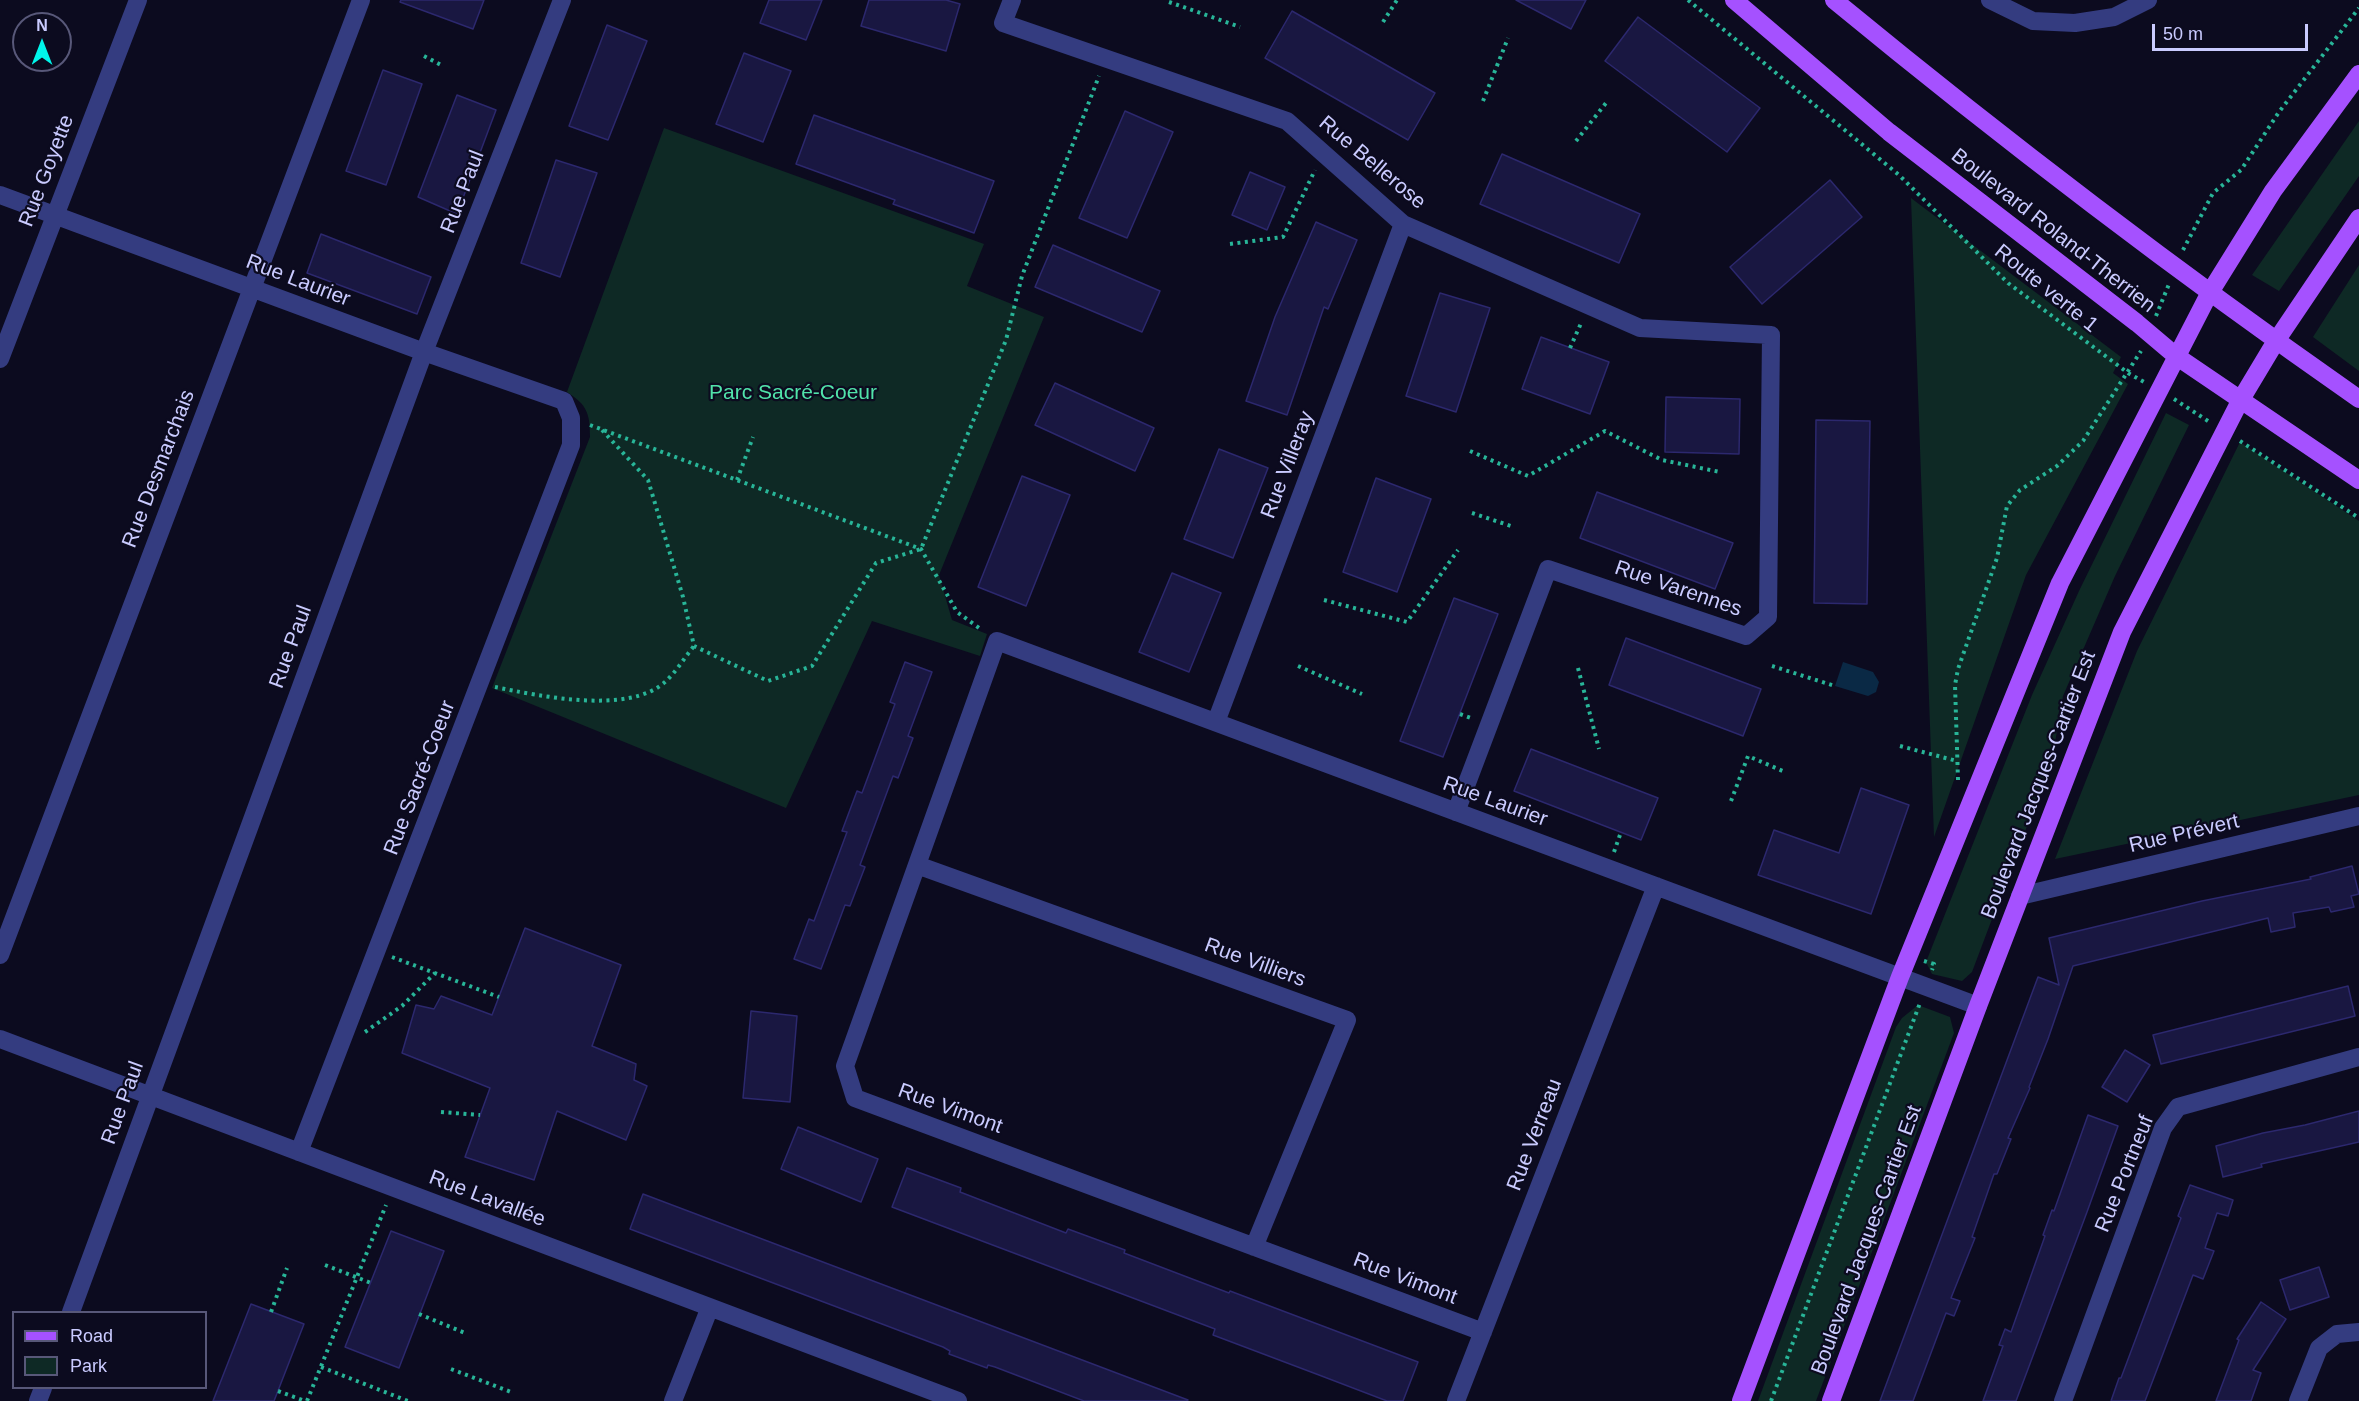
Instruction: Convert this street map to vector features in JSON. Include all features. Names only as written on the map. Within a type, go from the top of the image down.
[{"type":"main road","name":"Boulevard Roland-Therrien","points":[[1734,0],[1889,132],[2137,323],[2176,356],[2359,480]]},
{"type":"main road","points":[[1834,0],[1924,74],[2209,294],[2359,399]]},
{"type":"main road","points":[[1741,1401],[1900,977],[2060,583],[2209,294],[2273,191],[2359,74]]},
{"type":"main road","name":"Boulevard Jacques-Cartier Est","points":[[1832,1401],[1978,1006],[2122,632],[2240,401],[2276,341],[2359,218]]},
{"type":"street","name":"Rue Goyette","points":[[0,359],[138,0]]},
{"type":"street","name":"Rue Desmarchais","points":[[0,955],[361,0]]},
{"type":"street","name":"Rue Paul","points":[[71,1311],[424,352],[562,0]]},
{"type":"street","name":"Rue Bellerose","points":[[1012,0],[1003,23],[1287,122],[1403,224],[1640,327],[1772,335]]},
{"type":"street","points":[[1990,0],[2033,21],[2075,23],[2114,16],[2148,0]]},
{"type":"street","name":"Rue Laurier","points":[[0,195],[424,352],[564,401],[571,418]]},
{"type":"street","name":"Rue Villeray","points":[[1216,722],[1403,224]]},
{"type":"street","name":"Rue Varennes","points":[[1456,812],[1548,568],[1746,636],[1768,617],[1772,335]]},
{"type":"street","name":"Rue Sacré-Coeur","points":[[299,1152],[571,445],[571,418]]},
{"type":"street","name":"Rue Laurier","points":[[998,641],[1978,1006]]},
{"type":"street","name":"Rue Vimont","points":[[998,641],[845,1066],[855,1098],[1483,1332]]},
{"type":"street","name":"Rue Prévert","points":[[2020,896],[2359,816]]},
{"type":"street","name":"Rue Villiers","points":[[917,865],[1347,1020],[1254,1246]]},
{"type":"street","name":"Rue Verreau","points":[[1456,1401],[1656,886]]},
{"type":"street","name":"Rue Lavallée","points":[[0,1039],[710,1307],[932,1396],[958,1401]]},
{"type":"street","name":"Rue Portneuf","points":[[2063,1401],[2163,1128],[2178,1107],[2359,1057]]},
{"type":"street","points":[[673,1401],[710,1307]]},
{"type":"street","points":[[2298,1401],[2319,1348],[2337,1334],[2359,1332]]},
{"type":"path","points":[[1383,22],[1397,0]]},
{"type":"path","name":"Route verte 1","points":[[1688,0],[1899,176],[2008,283],[2128,372],[2359,518]]},
{"type":"path","points":[[1169,2],[1240,27]]},
{"type":"path","points":[[1958,782],[1955,685],[1958,669],[1997,558],[2007,506],[2020,490],[2057,466],[2083,441],[2128,372],[2148,334],[2189,236],[2213,193],[2241,170],[2279,112],[2344,24],[2359,8]]},
{"type":"path","points":[[1483,101],[1508,38]]},
{"type":"path","points":[[424,56],[443,66]]},
{"type":"path","points":[[921,549],[1006,340],[1022,276],[1106,59]]},
{"type":"path","points":[[1576,141],[1606,103]]},
{"type":"path","points":[[1230,244],[1283,237],[1323,153]]},
{"type":"path","points":[[1570,348],[1588,305]]},
{"type":"path","points":[[571,418],[921,549],[957,612],[998,641]]},
{"type":"path","points":[[603,430],[648,480],[683,597],[694,646]]},
{"type":"path","points":[[1470,451],[1528,476],[1605,431],[1662,460],[1720,472]]},
{"type":"path","points":[[737,480],[753,437]]},
{"type":"path","points":[[1472,513],[1510,526]]},
{"type":"path","points":[[694,646],[768,681],[812,666],[876,563],[921,549]]},
{"type":"path","points":[[1324,600],[1407,622],[1458,550]]},
{"type":"path","points":[[480,684],[555,699],[630,699],[665,682],[694,646]]},
{"type":"path","points":[[1298,666],[1362,694]]},
{"type":"path","points":[[1772,666],[1835,686]]},
{"type":"path","points":[[1578,668],[1599,749]]},
{"type":"path","points":[[1900,746],[1957,761]]},
{"type":"path","points":[[1731,801],[1748,756],[1785,772]]},
{"type":"path","points":[[377,951],[499,997]]},
{"type":"path","name":"Boulevard Jacques-Cartier Est","points":[[1771,1401],[1934,964],[1909,957]]},
{"type":"path","points":[[338,1052],[402,1005],[435,973]]},
{"type":"path","points":[[441,1112],[480,1115]]},
{"type":"path","points":[[278,1391],[306,1401],[393,1188]]},
{"type":"path","points":[[325,1265],[370,1283]]},
{"type":"path","points":[[271,1312],[287,1268]]},
{"type":"path","points":[[419,1314],[465,1333]]},
{"type":"path","points":[[321,1367],[408,1401]]},
{"type":"path","points":[[451,1370],[511,1392]]},
{"type":"green space","points":[[2359,121],[2359,176],[2279,291],[2252,275]]},
{"type":"green space","name":"Parc Sacré-Coeur","points":[[664,128],[984,244],[967,286],[1044,317],[939,575],[952,620],[987,634],[980,656],[872,621],[786,808],[492,688],[590,437],[586,410],[567,392]]},
{"type":"green space","points":[[1911,198],[2121,357],[2113,373],[2128,384],[2026,575],[1934,837]]},
{"type":"green space","points":[[2359,265],[2359,371],[2313,337]]},
{"type":"green space","points":[[2166,413],[2189,425],[2115,576],[2063,696],[2052,760],[1972,972],[1962,981],[1932,974],[1926,962],[2032,695],[2079,591]]},
{"type":"green space","points":[[2240,442],[2359,521],[2359,795],[2055,859],[2137,651]]},
{"type":"green space","points":[[1918,1005],[1950,1017],[1954,1033],[1816,1401],[1758,1401],[1896,1027],[1902,1018]]},
{"type":"water","points":[[1843,662],[1873,672],[1879,682],[1876,692],[1868,696],[1835,686]]},
{"type":"building","points":[[401,0],[484,0],[473,29],[400,2]]},
{"type":"building","points":[[769,0],[822,0],[806,40],[760,23]]},
{"type":"building","points":[[869,0],[946,0],[960,4],[946,51],[861,26]]},
{"type":"building","points":[[1516,0],[1586,0],[1571,29]]},
{"type":"building","points":[[1292,11],[1435,93],[1408,140],[1265,58]]},
{"type":"building","points":[[1638,17],[1760,108],[1727,152],[1605,61]]},
{"type":"building","points":[[607,25],[647,41],[608,140],[569,126]]},
{"type":"building","points":[[744,53],[791,71],[763,142],[716,124]]},
{"type":"building","points":[[383,70],[422,84],[386,185],[346,171]]},
{"type":"building","points":[[457,95],[496,110],[457,214],[418,197]]},
{"type":"building","points":[[1125,111],[1173,132],[1127,238],[1079,218]]},
{"type":"building","points":[[814,115],[994,181],[974,233],[893,204],[895,200],[796,164]]},
{"type":"building","points":[[1502,154],[1640,214],[1619,263],[1480,204]]},
{"type":"building","points":[[556,160],[597,173],[560,277],[521,263]]},
{"type":"building","points":[[1250,172],[1285,187],[1267,230],[1232,215]]},
{"type":"building","points":[[1830,180],[1862,217],[1762,304],[1730,267]]},
{"type":"building","points":[[1316,222],[1357,240],[1328,309],[1324,307],[1287,415],[1246,401],[1275,317]]},
{"type":"building","points":[[321,234],[431,277],[417,314],[307,273]]},
{"type":"building","points":[[1053,245],[1160,291],[1142,332],[1035,287]]},
{"type":"building","points":[[1440,293],[1490,308],[1456,412],[1406,396]]},
{"type":"building","points":[[1541,337],[1609,362],[1590,414],[1522,389]]},
{"type":"building","points":[[1055,383],[1154,428],[1135,471],[1035,425]]},
{"type":"building","points":[[1666,397],[1740,399],[1739,454],[1665,452]]},
{"type":"building","points":[[1816,420],[1870,421],[1867,604],[1814,603]]},
{"type":"building","points":[[1219,449],[1268,468],[1233,558],[1184,539]]},
{"type":"building","points":[[1022,476],[1070,495],[1026,606],[978,587]]},
{"type":"building","points":[[1376,478],[1431,499],[1397,592],[1343,572]]},
{"type":"building","points":[[1597,492],[1733,543],[1715,589],[1580,538]]},
{"type":"building","points":[[1172,573],[1221,593],[1189,672],[1139,652]]},
{"type":"building","points":[[1454,598],[1498,614],[1443,757],[1400,741]]},
{"type":"building","points":[[1626,638],[1761,689],[1743,736],[1609,685]]},
{"type":"building","points":[[905,662],[932,672],[908,736],[913,738],[898,778],[893,776],[860,865],[865,867],[850,906],[845,905],[821,969],[794,959],[809,919],[814,921],[847,832],[842,831],[857,791],[862,793],[895,704],[890,702]]},
{"type":"building","points":[[1531,749],[1658,798],[1641,840],[1514,791]]},
{"type":"building","points":[[1861,788],[1909,805],[1871,914],[1758,875],[1774,830],[1839,853]]},
{"type":"building","points":[[2352,866],[2359,894],[2351,896],[2354,907],[2331,912],[2329,907],[2293,913],[2295,927],[2271,932],[2268,918],[2073,966],[2030,1088],[2008,1138],[2011,1139],[1997,1174],[1994,1174],[1972,1237],[1975,1238],[1951,1298],[1960,1301],[1954,1316],[1946,1313],[1913,1401],[1880,1401],[2038,977],[2059,985],[2049,938],[2202,901],[2311,879],[2310,877]]},
{"type":"building","points":[[525,928],[621,965],[592,1046],[636,1064],[634,1080],[647,1086],[626,1140],[557,1111],[534,1180],[465,1157],[490,1088],[402,1053],[416,1005],[434,1009],[441,996],[492,1015]]},
{"type":"building","points":[[2348,986],[2355,1016],[2161,1064],[2153,1035]]},
{"type":"building","points":[[751,1011],[797,1016],[790,1102],[743,1098]]},
{"type":"building","points":[[2125,1050],[2150,1065],[2127,1102],[2102,1087]]},
{"type":"building","points":[[2359,1111],[2359,1142],[2261,1164],[2262,1167],[2223,1177],[2216,1146]]},
{"type":"building","points":[[2088,1115],[2118,1126],[2087,1212],[2016,1401],[1983,1401],[2003,1346],[1999,1345],[2005,1329],[2011,1332],[2045,1236],[2043,1235],[2052,1210],[2054,1211]]},
{"type":"building","points":[[798,1127],[878,1159],[861,1202],[781,1169]]},
{"type":"building","points":[[907,1168],[961,1188],[960,1192],[1066,1233],[1068,1229],[1229,1293],[1230,1291],[1418,1362],[1403,1401],[1387,1401],[1213,1335],[1215,1329],[892,1207]]},
{"type":"building","points":[[2190,1185],[2233,1200],[2228,1216],[2217,1213],[2205,1248],[2214,1251],[2203,1279],[2193,1275],[2145,1401],[2111,1401],[2181,1218],[2178,1216]]},
{"type":"building","points":[[643,1194],[1188,1400],[1084,1401],[995,1367],[988,1365],[987,1368],[949,1354],[950,1351],[943,1347],[630,1229]]},
{"type":"building","points":[[391,1231],[444,1251],[399,1368],[345,1347]]},
{"type":"building","points":[[2319,1267],[2329,1297],[2290,1310],[2280,1280]]},
{"type":"building","points":[[2261,1302],[2286,1319],[2253,1370],[2261,1373],[2251,1401],[2216,1401],[2239,1340],[2237,1339]]},
{"type":"building","points":[[251,1304],[304,1324],[274,1401],[213,1401]]}]
